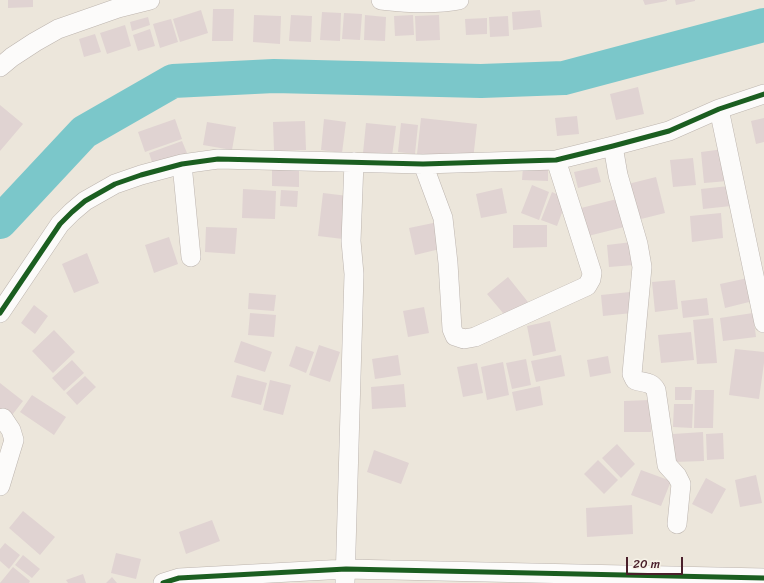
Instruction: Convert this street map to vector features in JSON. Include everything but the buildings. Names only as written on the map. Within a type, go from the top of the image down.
[{"type":"street","points":[[0,67],[29,46],[58,29],[118,8],[150,0]]},
{"type":"street","points":[[381,0],[446,3],[459,0]]},
{"type":"street","points":[[0,313],[60,224],[72,212],[85,201],[116,184],[141,175],[182,164],[218,159],[424,164],[556,160],[669,131],[719,109],[764,94]]},
{"type":"street","points":[[719,109],[764,323]]},
{"type":"street","points":[[613,146],[618,175],[638,244],[642,267],[632,374],[635,380],[650,384],[656,390],[667,465],[677,476],[681,484],[677,524]]},
{"type":"street","points":[[424,164],[443,218],[448,263],[452,329],[455,336],[464,339],[475,337],[587,286],[590,282],[592,273],[556,160]]},
{"type":"street","points":[[346,576],[351,335],[354,274],[351,241],[354,162]]},
{"type":"street","points":[[182,164],[191,257]]},
{"type":"street","points":[[0,486],[14,440],[11,430],[3,418]]},
{"type":"street","points":[[163,583],[179,578],[346,576],[764,578]]},
{"type":"waterway","points":[[0,222],[84,132],[173,81],[274,76],[481,81],[564,78],[764,25]]},
{"type":"cycle path","points":[[0,313],[60,224],[72,212],[85,201],[115,184],[141,175],[182,164],[218,159],[423,164],[556,160],[669,131],[719,109],[764,94]]},
{"type":"cycle path","points":[[163,583],[179,578],[346,569],[764,578]]}]
